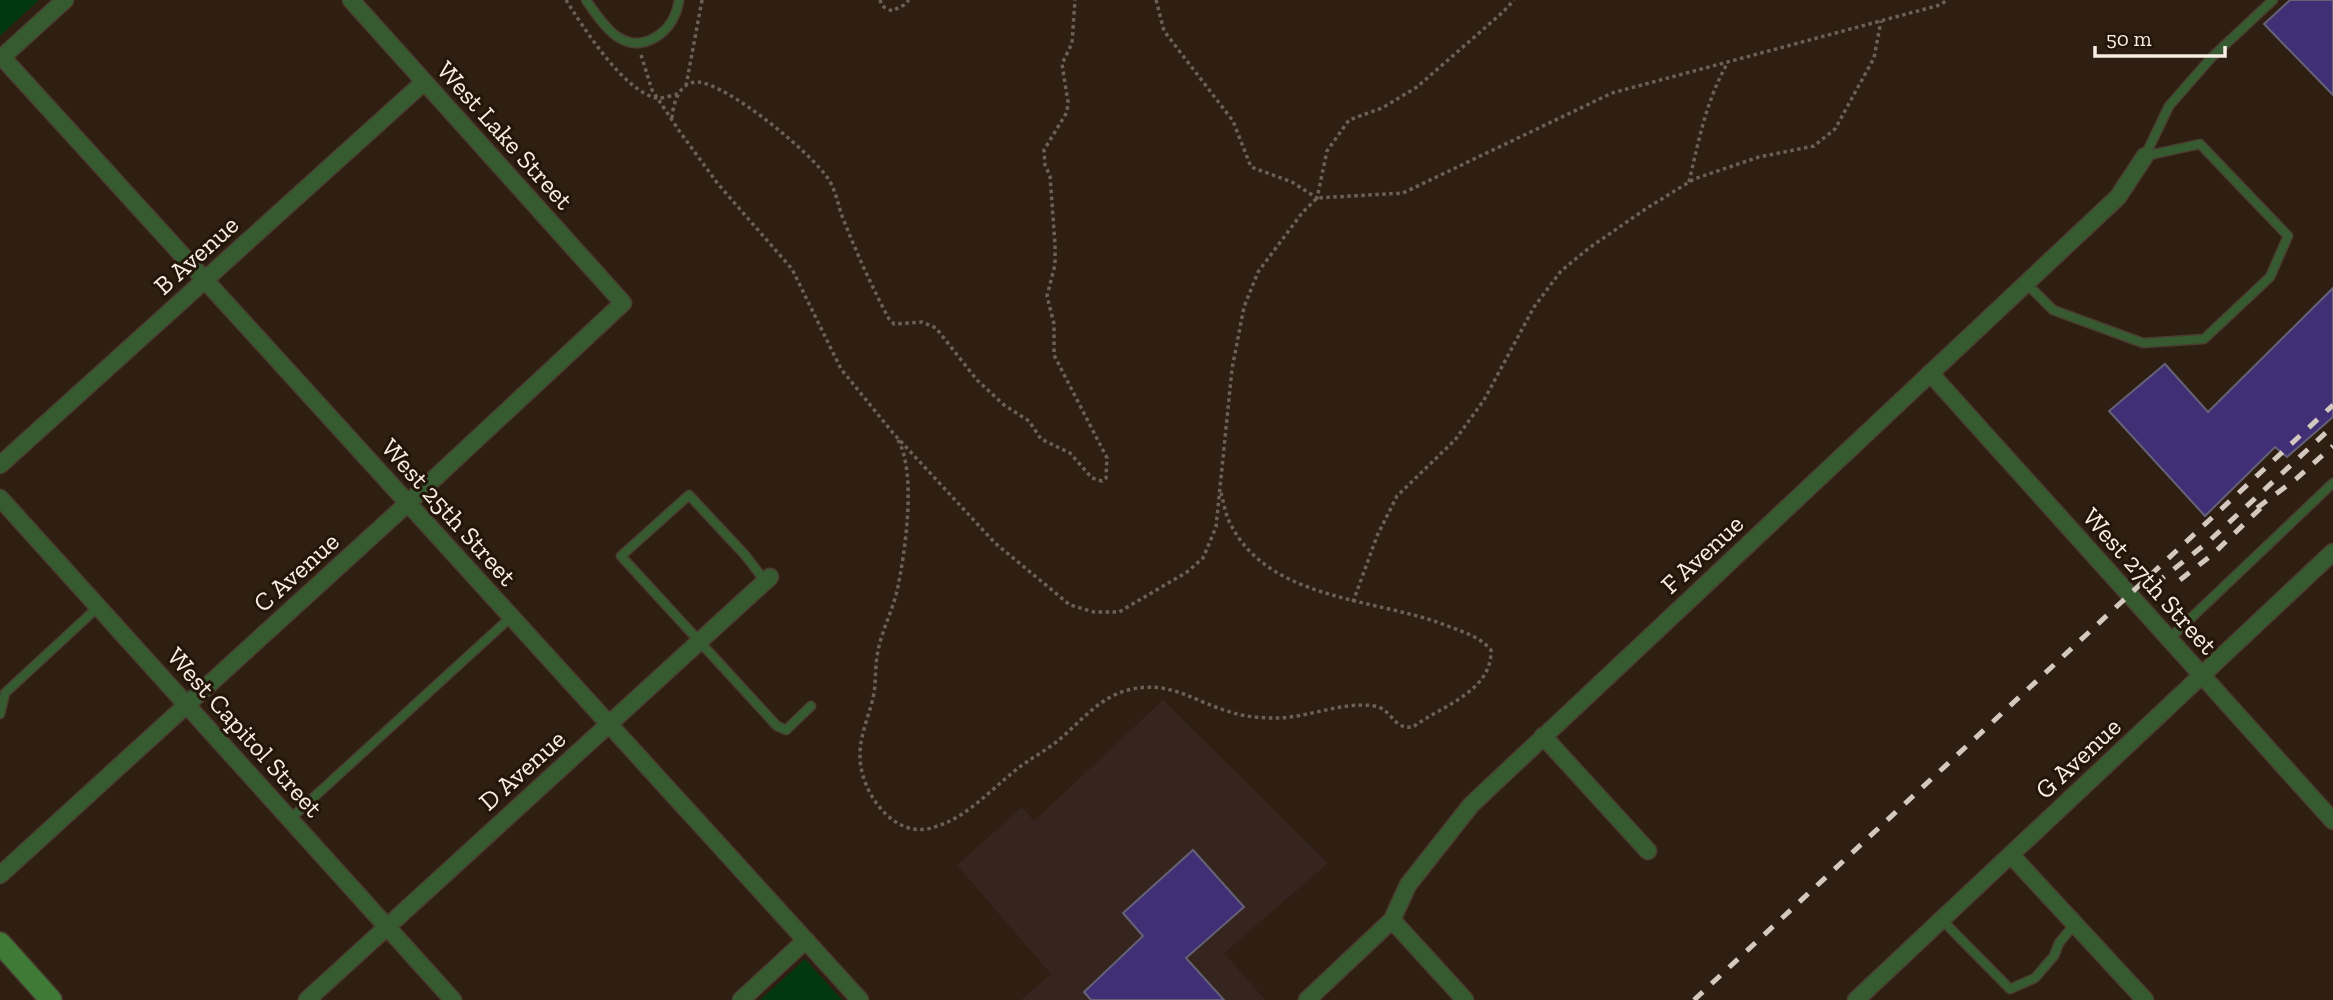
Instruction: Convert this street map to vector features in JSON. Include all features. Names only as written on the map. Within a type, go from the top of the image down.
[{"type":"main road","points":[[0,943],[51,1000]]},
{"type":"street","points":[[1,58],[65,0]]},
{"type":"street","name":"West Lake Street","points":[[351,0],[623,303]]},
{"type":"street","name":"West 25th Street","points":[[1,58],[860,1000]]},
{"type":"street","name":"B Avenue","points":[[0,465],[424,82]]},
{"type":"street","name":"F Avenue","points":[[1307,1000],[1392,920],[1408,885],[1471,806],[2118,197],[2145,156]]},
{"type":"street","name":"C Avenue","points":[[0,875],[623,303]]},
{"type":"street","name":"West 27th Street","points":[[1930,373],[2333,821]]},
{"type":"street","name":"West Capitol Street","points":[[0,498],[453,1000]]},
{"type":"street","name":"G Avenue","points":[[1856,1000],[2333,552]]},
{"type":"street","name":"D Avenue","points":[[307,1000],[768,579]]},
{"type":"street","points":[[1543,736],[1648,851]]},
{"type":"street","points":[[2011,855],[2145,1000]]},
{"type":"street","points":[[1392,920],[1465,1000]]},
{"type":"street","points":[[741,1000],[806,940]]},
{"type":"lane","points":[[586,0],[605,28],[623,40],[637,45],[661,34],[673,21],[679,0]]},
{"type":"lane","points":[[2145,156],[2169,106],[2211,58],[2273,0]]},
{"type":"lane","points":[[2027,284],[2053,310],[2143,343],[2204,339],[2270,277],[2288,236],[2200,144],[2145,156]]},
{"type":"lane","points":[[2169,639],[2333,484]]},
{"type":"lane","points":[[768,579],[689,495],[621,555],[777,726],[786,730],[811,706]]},
{"type":"lane","points":[[0,715],[5,693],[98,607]]},
{"type":"lane","points":[[290,819],[511,617]]},
{"type":"lane","points":[[1942,920],[2010,989],[2035,978],[2054,956],[2059,943],[2075,924]]},
{"type":"path","points":[[566,0],[605,56],[636,88],[658,98],[678,94]]},
{"type":"path","points":[[686,86],[702,0]]},
{"type":"path","points":[[880,0],[882,6],[892,11],[909,0]]},
{"type":"path","points":[[672,120],[673,106],[678,94],[686,86],[696,82],[715,87],[783,132],[829,179],[849,234],[889,319],[894,324],[922,322],[936,328],[977,380],[1004,405],[1029,421],[1041,439],[1070,453],[1092,478],[1102,481],[1108,470],[1107,458],[1054,355],[1054,324],[1047,296],[1055,265],[1055,244],[1051,186],[1044,150],[1067,112],[1062,64],[1063,57],[1072,43],[1075,0]]},
{"type":"path","points":[[1156,0],[1164,31],[1234,121],[1251,167],[1292,182],[1317,198],[1403,193],[1612,93],[1940,5],[1947,0]]},
{"type":"path","points":[[637,45],[652,90],[718,184],[792,269],[841,369],[893,433],[995,543],[1070,605],[1094,612],[1119,612],[1187,572],[1203,558],[1216,527],[1232,369],[1244,307],[1258,272],[1302,213],[1317,198],[1327,151],[1349,120],[1382,108],[1417,87],[1514,0]]},
{"type":"path","points":[[1353,602],[1377,536],[1397,496],[1455,440],[1483,400],[1534,307],[1561,271],[1647,208],[1689,183],[1759,157],[1814,146],[1835,129],[1874,58],[1881,21]]},
{"type":"path","points":[[1689,183],[1715,86],[1728,62]]},
{"type":"path","points":[[893,433],[906,460],[908,475],[905,535],[897,591],[877,654],[874,693],[861,734],[860,758],[864,783],[876,805],[893,820],[910,828],[928,830],[967,812],[1108,698],[1125,690],[1151,685],[1173,689],[1235,714],[1277,718],[1362,705],[1379,707],[1391,716],[1395,724],[1405,728],[1413,727],[1468,693],[1487,674],[1492,661],[1492,650],[1482,640],[1419,615],[1353,602],[1299,584],[1266,566],[1240,541],[1228,522],[1220,487]]},
{"type":"shaded area","points":[[1163,700],[1328,863],[1224,953],[1265,1000],[1021,1000],[1051,974],[957,865],[1022,807],[1034,821]]},
{"type":"green space","points":[[0,0],[39,0],[0,36]]},
{"type":"green space","points":[[805,959],[842,1000],[760,1000]]},
{"type":"building","points":[[2290,0],[2333,0],[2333,95],[2264,24]]},
{"type":"building","points":[[2333,288],[2333,417],[2287,457],[2275,447],[2205,516],[2109,411],[2165,364],[2208,412]]},
{"type":"building","points":[[1193,850],[1244,907],[1186,958],[1224,1000],[1091,1000],[1084,992],[1143,936],[1123,913]]},
{"type":"railway","points":[[1694,1000],[2333,405]]},
{"type":"railway","points":[[2155,584],[2208,542],[2333,426]]},
{"type":"railway","points":[[2257,508],[2296,479],[2333,446]]},
{"type":"railway","points":[[2180,580],[2213,554],[2266,503]]}]
